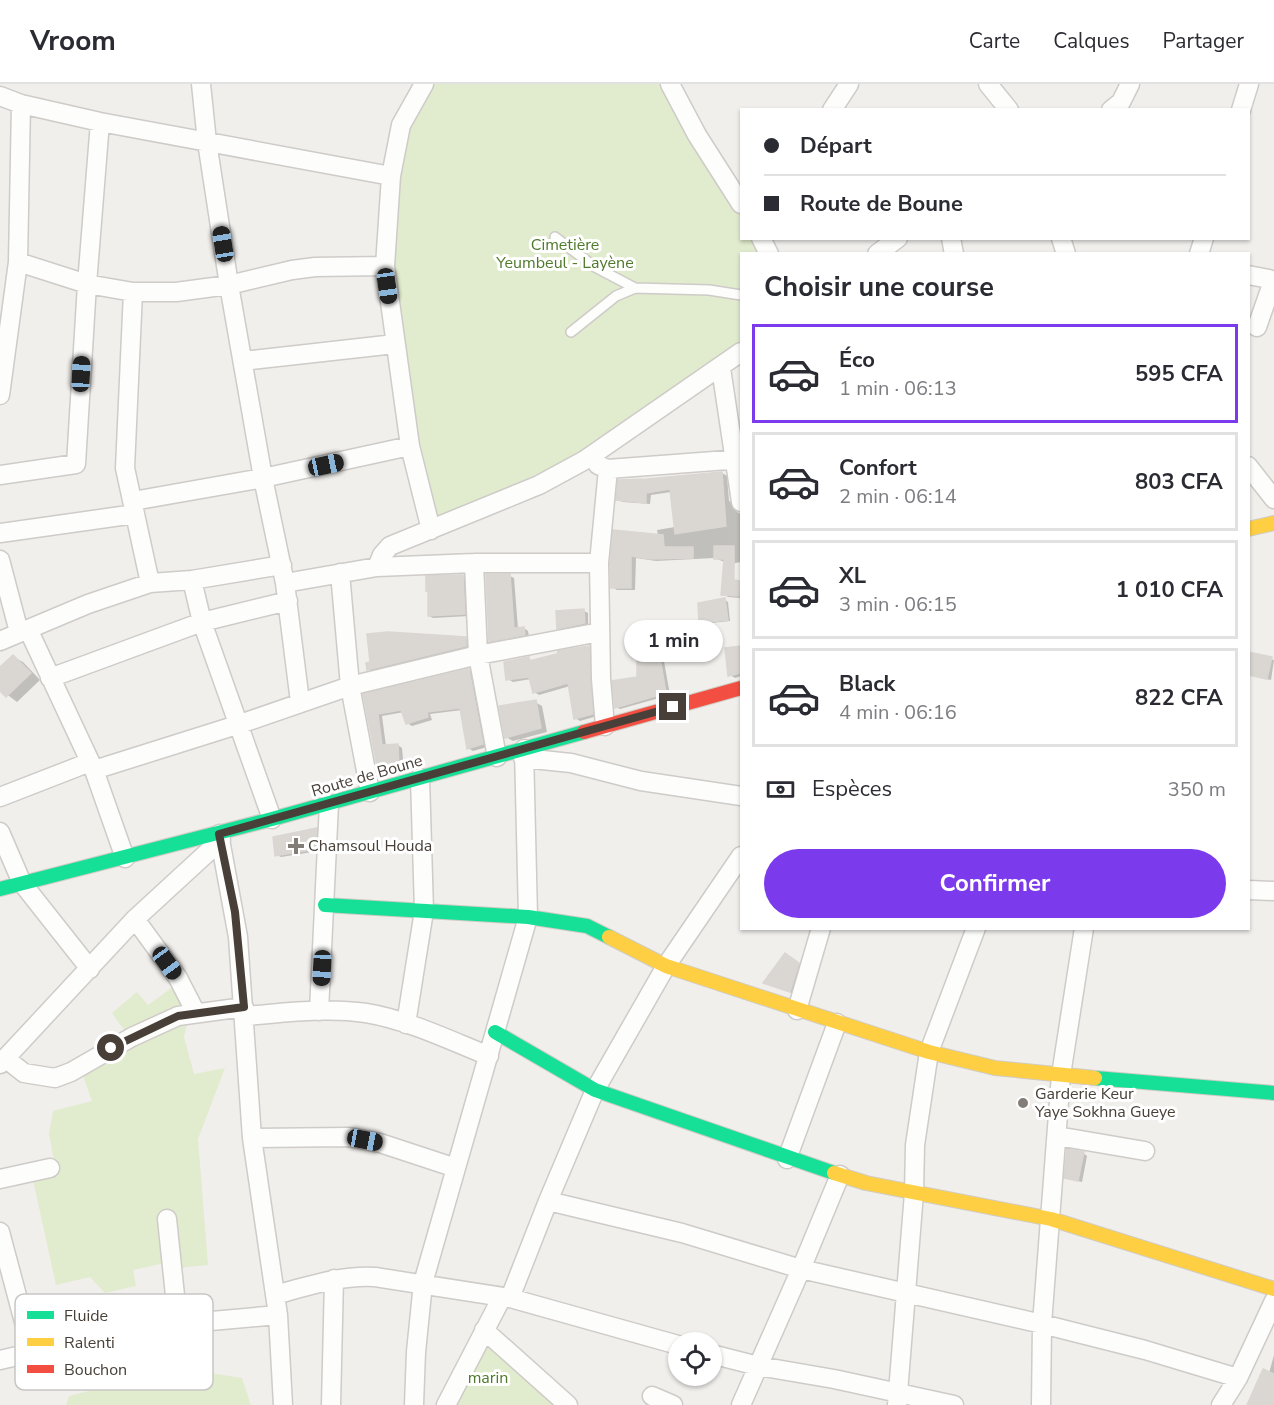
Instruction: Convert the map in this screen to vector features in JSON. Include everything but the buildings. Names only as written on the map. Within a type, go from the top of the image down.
[{"type":"street","points":[[201,84],[207,142],[229,285],[263,478],[285,583],[300,702]]},
{"type":"street","points":[[424,84],[401,124],[391,176],[385,266],[410,446],[431,530]]},
{"type":"street","points":[[833,108],[849,84]]},
{"type":"street","points":[[988,84],[1007,108]]},
{"type":"street","points":[[1114,108],[1121,102],[1130,84]]},
{"type":"street","points":[[1242,108],[1249,84]]},
{"type":"street","points":[[672,85],[697,135],[740,202]]},
{"type":"street","points":[[0,96],[21,104],[100,122],[391,176]]},
{"type":"street","points":[[0,395],[18,262],[21,104]]},
{"type":"street","points":[[0,475],[76,464],[100,122]]},
{"type":"street","points":[[879,252],[895,240]]},
{"type":"street","points":[[18,262],[87,284],[133,292],[176,292],[229,285],[315,267],[385,266]]},
{"type":"street","points":[[1250,275],[1269,279],[1272,284],[1257,327]]},
{"type":"street","points":[[133,292],[125,468],[150,583]]},
{"type":"street","points":[[243,361],[395,344]]},
{"type":"street","points":[[377,567],[382,555],[390,546],[539,485],[585,460],[740,353]]},
{"type":"street","points":[[721,368],[738,459],[740,488]]},
{"type":"street","points":[[0,533],[134,508],[410,446]]},
{"type":"street","points":[[585,460],[608,469],[738,459]]},
{"type":"street","points":[[605,726],[599,563],[608,469]]},
{"type":"street","points":[[1250,469],[1274,499]]},
{"type":"street","points":[[1250,529],[1274,523]]},
{"type":"street","points":[[0,560],[23,630],[50,678],[92,766],[125,858]]},
{"type":"street","points":[[0,641],[88,604],[150,583],[192,580],[285,583],[377,567],[474,563],[599,563]]},
{"type":"street","points":[[474,563],[478,655],[497,756]]},
{"type":"street","points":[[340,573],[350,687],[370,792]]},
{"type":"street","points":[[192,580],[202,622],[273,819]]},
{"type":"street","points":[[50,678],[202,622],[285,583]]},
{"type":"street","points":[[0,796],[92,766],[240,724],[350,687],[478,655],[600,632]]},
{"type":"street","name":"Route de Boune","points":[[0,889],[220,837],[273,819],[497,756],[524,753],[605,726],[740,688]]},
{"type":"street","points":[[414,1405],[416,1352],[423,1283],[528,917],[524,753],[640,781],[740,796]]},
{"type":"street","points":[[405,1024],[424,910],[420,778]]},
{"type":"street","points":[[319,1011],[328,804]]},
{"type":"street","points":[[0,832],[22,883],[90,969]]},
{"type":"street","points":[[220,837],[135,919],[2,1061],[24,1073],[55,1078],[71,1072],[157,1024],[178,1016],[245,1011],[369,1014],[405,1024],[489,1056]]},
{"type":"street","points":[[220,837],[235,912],[245,1011],[252,1138],[278,1315],[283,1405]]},
{"type":"street","points":[[446,1405],[484,1330],[506,1297],[595,1090],[666,966],[740,857]]},
{"type":"street","points":[[1250,890],[1274,891]]},
{"type":"street","points":[[325,905],[528,917],[587,926],[666,966],[929,1052],[995,1068],[1274,1093]]},
{"type":"street","points":[[135,919],[178,978],[196,1013]]},
{"type":"street","points":[[797,1010],[820,930]]},
{"type":"street","points":[[897,1399],[914,1193],[915,1145],[929,1052],[975,930]]},
{"type":"street","points":[[1041,1405],[1042,1324],[1061,1075],[1084,930]]},
{"type":"street","points":[[787,1159],[837,1023]]},
{"type":"street","points":[[495,1032],[595,1090],[787,1159],[866,1183],[1051,1219],[1274,1289]]},
{"type":"street","points":[[1057,1136],[1145,1151]]},
{"type":"street","points":[[252,1138],[349,1137],[380,1143],[456,1168]]},
{"type":"street","points":[[0,1179],[50,1168]]},
{"type":"street","points":[[741,1405],[840,1175]]},
{"type":"street","points":[[548,1201],[682,1233],[801,1269],[1145,1350],[1238,1378]]},
{"type":"street","points":[[167,1219],[175,1294]]},
{"type":"street","points":[[0,1232],[17,1294]]},
{"type":"street","points":[[275,1295],[334,1279],[361,1276],[423,1283],[506,1297],[668,1342]]},
{"type":"street","points":[[331,1405],[334,1279]]},
{"type":"street","points":[[1221,1405],[1238,1378],[1274,1301]]},
{"type":"street","points":[[213,1321],[278,1315]]},
{"type":"street","points":[[484,1330],[568,1405]]},
{"type":"street","points":[[0,1360],[15,1356]]},
{"type":"street","points":[[722,1357],[758,1366],[834,1379],[897,1399],[954,1405]]},
{"type":"street","points":[[652,1396],[673,1405]]},
{"type":"lane","points":[[555,237],[595,267],[635,288]]},
{"type":"lane","points":[[571,332],[616,296],[635,288],[710,290],[740,295]]},
{"type":"green space","name":"Cimetière Yeumbeul - Layène","points":[[431,84],[668,84],[740,202],[740,240],[758,240],[763,252],[740,252],[740,343],[564,463],[433,518],[417,444],[389,230],[403,131]]},
{"type":"green space","points":[[174,986],[190,1010],[184,1037],[194,1074],[225,1068],[198,1139],[208,1265],[166,1269],[165,1263],[133,1270],[136,1286],[105,1293],[90,1277],[56,1285],[33,1180],[56,1172],[49,1134],[53,1111],[92,1101],[83,1076],[82,1061],[124,1030],[112,1013],[137,992],[148,1005]]},
{"type":"green space","name":"marin","points":[[479,1337],[555,1405],[449,1405]]},
{"type":"green space","points":[[213,1373],[242,1378],[251,1405],[66,1405],[69,1396],[93,1390],[213,1390]]},
{"type":"traffic: fast","points":[[0,889],[272,819],[584,732]]},
{"type":"traffic: fast","points":[[325,905],[528,917],[587,926],[609,937]]},
{"type":"traffic: fast","points":[[495,1032],[595,1090],[834,1173]]},
{"type":"traffic: fast","points":[[1095,1078],[1274,1093]]},
{"type":"traffic: slow","points":[[1250,529],[1274,523]]},
{"type":"traffic: slow","points":[[609,937],[666,966],[929,1052],[995,1068],[1095,1078]]},
{"type":"traffic: slow","points":[[834,1173],[866,1183],[1051,1219],[1274,1289]]},
{"type":"traffic: jam","points":[[584,732],[740,688]]},
{"type":"place","name":"Chamsoul Houda","points":[[296,846]]},
{"type":"place","name":"Garderie Keur Yaye Sokhna Gueye","points":[[1023,1103]]},
{"type":"route","points":[[111,1048],[157,1024],[178,1016],[244,1007],[235,912],[219,834],[673,707]]}]
